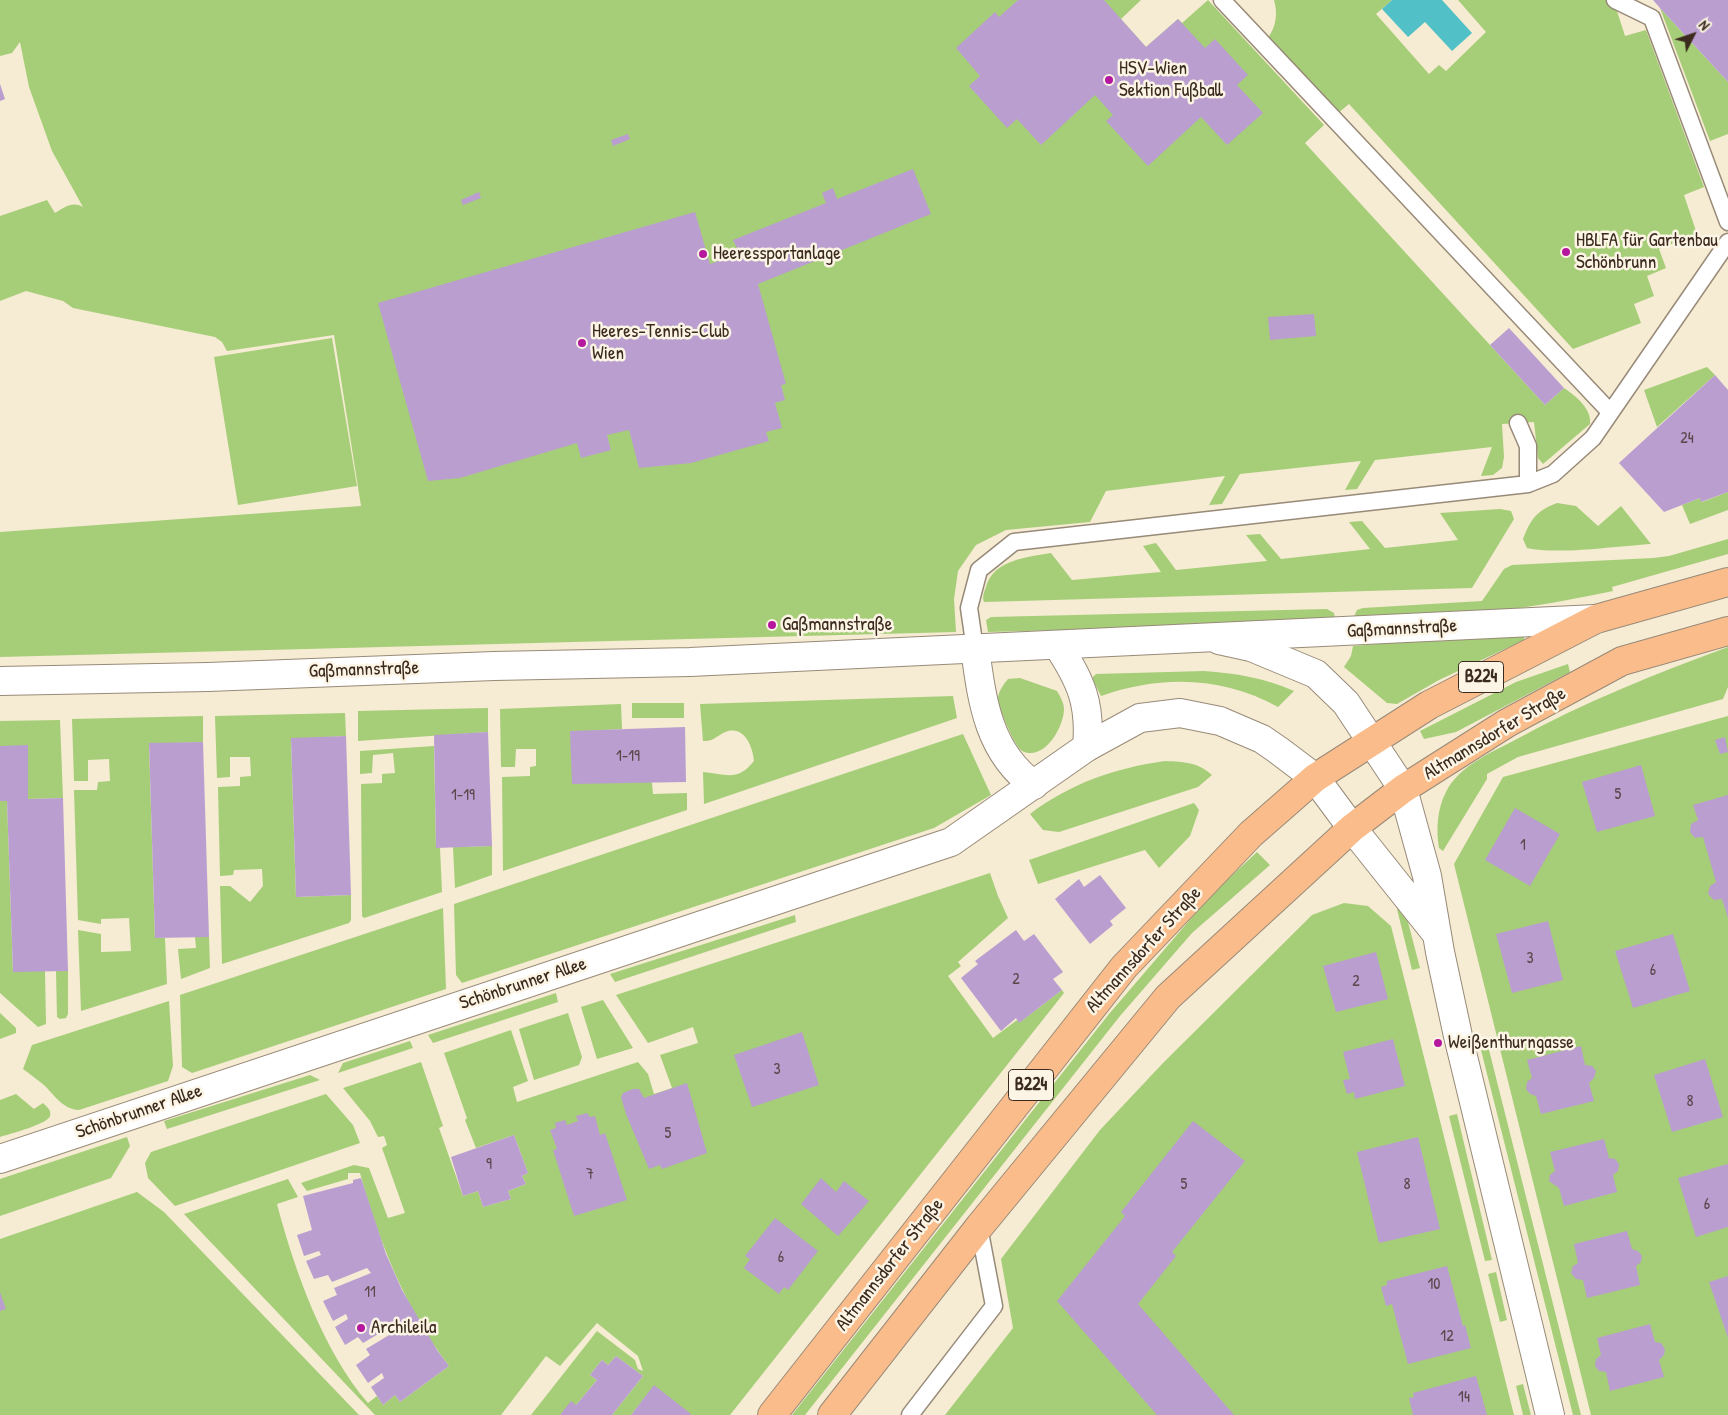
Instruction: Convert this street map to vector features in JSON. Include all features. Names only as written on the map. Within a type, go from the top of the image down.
[{"type":"main road","name":"B224","points":[[1596,619],[1728,582]]},
{"type":"main road","name":"Altmannsdorfer Straße","points":[[772,1415],[1124,967],[1251,834],[1315,778],[1370,741],[1472,682],[1596,619]]},
{"type":"main road","name":"Altmannsdorfer Straße","points":[[832,1415],[979,1227],[1168,997],[1352,828],[1403,790],[1507,723],[1622,661],[1728,631]]},
{"type":"street","name":"Gaßmannstraße","points":[[0,682],[208,677],[484,666],[690,662],[1596,619]]},
{"type":"street","name":"Gaßmannstraße","points":[[1208,638],[1251,647],[1316,674],[1346,702],[1370,741]]},
{"type":"street","points":[[1058,646],[1074,671],[1083,691],[1088,716],[1087,747]]},
{"type":"street","points":[[975,649],[982,703],[989,728],[1000,749],[1024,778],[1034,785]]},
{"type":"street","name":"Schönbrunner Allee","points":[[0,1159],[951,842],[1087,747],[1140,718],[1180,713],[1220,721],[1262,739],[1315,778],[1352,828]]},
{"type":"street","points":[[1370,741],[1403,790],[1427,876],[1458,1036],[1550,1415]]},
{"type":"street","points":[[1352,828],[1388,870],[1438,935]]},
{"type":"lane","points":[[1222,0],[1610,412]]},
{"type":"lane","points":[[1615,0],[1652,18],[1728,222]]},
{"type":"lane","points":[[975,649],[969,608],[979,570],[1014,542],[1528,484],[1553,474],[1592,438],[1728,242]]},
{"type":"lane","points":[[1518,423],[1528,446],[1528,484]]},
{"type":"lane","points":[[910,1415],[994,1306],[979,1227]]},
{"type":"green space","name":"Heeressportanlage","points":[[0,0],[1141,0],[1121,19],[1146,47],[1178,19],[1182,23],[1208,0],[1324,125],[1305,143],[1545,405],[1564,388],[1586,408],[1590,424],[1543,464],[1538,458],[1534,422],[1502,424],[1504,457],[1502,468],[1493,475],[1481,476],[1492,447],[1375,460],[1357,489],[1345,490],[1361,461],[1240,474],[1222,504],[1209,505],[1225,476],[1106,491],[1090,522],[1006,530],[976,545],[958,571],[954,599],[956,632],[0,657],[0,532],[361,506],[334,335],[227,351],[222,342],[215,337],[73,308],[63,301],[26,291],[0,301],[0,216],[47,200],[55,213],[72,205],[83,207],[52,151],[29,87],[20,42],[12,53],[0,56]]},
{"type":"green space","points":[[1274,0],[1392,0],[1376,14],[1429,74],[1439,65],[1446,71],[1486,32],[1458,0],[1606,0],[1617,11],[1625,36],[1646,30],[1704,187],[1684,195],[1697,234],[1659,249],[1666,268],[1647,276],[1654,296],[1634,304],[1641,323],[1573,349],[1349,104],[1337,114],[1268,38],[1276,20]]},
{"type":"green space","points":[[1660,8],[1728,82],[1728,134],[1710,141]]},
{"type":"green space","points":[[332,338],[357,486],[238,505],[214,357]]},
{"type":"green space","points":[[1707,367],[1715,375],[1657,427],[1644,390]]},
{"type":"green space","points":[[1728,492],[1728,510],[1690,524],[1682,505],[1700,498],[1702,502]]},
{"type":"green space","points":[[1557,503],[1576,506],[1598,526],[1621,506],[1651,544],[1554,551],[1527,548],[1523,539],[1535,516]]},
{"type":"green space","points":[[1500,509],[1511,511],[1514,519],[1472,588],[984,602],[983,600],[990,578],[996,571],[1012,561],[1032,556],[1051,553],[1072,580],[1161,572],[1143,546],[1156,543],[1176,570],[1267,561],[1246,535],[1260,534],[1281,559],[1370,549],[1349,522],[1362,521],[1385,548],[1458,540],[1440,513]]},
{"type":"green space","points":[[1728,539],[1728,554],[1612,587],[1613,591],[1534,606],[1475,614],[1416,619],[1352,621],[1357,610],[1363,608],[1482,601],[1504,569],[1512,565],[1653,558],[1669,556]]},
{"type":"green space","points":[[1327,609],[1334,613],[1336,623],[988,632],[986,620],[991,617]]},
{"type":"green space","points":[[1524,632],[1524,640],[1439,680],[1397,704],[1387,703],[1344,667],[1351,656],[1353,646]]},
{"type":"green space","points":[[1728,647],[1728,687],[1723,699],[1518,757],[1487,774],[1487,779],[1443,851],[1439,848],[1438,820],[1443,799],[1452,783],[1476,761],[1593,701]]},
{"type":"green space","points":[[1568,664],[1570,672],[1456,732],[1424,739],[1420,731],[1516,682]]},
{"type":"green space","points":[[1204,671],[1250,677],[1294,691],[1278,707],[1235,689],[1191,682],[1146,684],[1101,696],[1092,678],[1096,674]]},
{"type":"green space","points":[[1020,678],[1057,691],[1064,707],[1061,725],[1057,733],[1038,752],[1030,753],[1019,748],[1011,735],[998,699],[1000,690],[1008,679]]},
{"type":"green space","points":[[953,696],[957,718],[704,804],[703,772],[725,775],[737,774],[748,768],[754,761],[750,745],[740,732],[728,731],[710,740],[703,741],[700,704]]},
{"type":"green space","points":[[632,703],[684,703],[684,718],[632,718]]},
{"type":"green space","points":[[621,704],[622,729],[570,732],[652,783],[653,794],[687,793],[687,810],[503,871],[502,777],[530,776],[530,767],[536,766],[536,749],[516,749],[515,767],[501,767],[500,709]]},
{"type":"green space","points":[[488,708],[488,732],[358,741],[358,711]]},
{"type":"green space","points":[[345,713],[346,736],[291,739],[296,897],[351,895],[351,920],[349,923],[222,964],[220,886],[230,886],[250,902],[263,886],[262,869],[234,870],[233,875],[220,876],[218,787],[240,786],[240,777],[251,776],[250,757],[230,757],[230,777],[217,778],[215,716]]},
{"type":"green space","points":[[203,716],[203,742],[149,744],[155,938],[165,938],[167,984],[81,1011],[78,930],[101,934],[101,952],[131,951],[129,918],[101,919],[101,924],[78,920],[74,790],[97,790],[98,782],[110,781],[109,759],[88,760],[88,781],[74,781],[72,719]]},
{"type":"green space","points":[[1728,716],[1728,1415],[1591,1415],[1454,864],[1503,777]]},
{"type":"green space","points":[[60,720],[63,798],[28,799],[28,746],[0,746],[0,721]]},
{"type":"green space","points":[[963,734],[991,795],[934,828],[462,983],[456,975],[454,904]]},
{"type":"green space","points":[[434,746],[436,847],[440,848],[442,892],[364,918],[362,916],[361,784],[382,783],[382,774],[395,773],[393,753],[373,755],[372,773],[360,774],[360,751]]},
{"type":"green space","points":[[1165,761],[1185,762],[1196,765],[1212,775],[1198,787],[1059,832],[1043,830],[1030,814],[1061,794],[1094,778],[1129,768]]},
{"type":"green space","points":[[0,801],[7,801],[13,971],[45,971],[46,1024],[38,1027],[0,993]]},
{"type":"green space","points":[[1194,803],[1199,810],[1190,836],[1159,868],[1145,850],[1038,884],[1029,860]]},
{"type":"green space","points":[[492,846],[492,875],[455,888],[453,847]]},
{"type":"green space","points":[[1257,852],[1270,865],[1192,933],[1120,1016],[805,1415],[792,1415],[1109,1014],[1212,894]]},
{"type":"green space","points":[[990,873],[1008,918],[958,962],[961,966],[948,976],[993,1038],[1017,1020],[1020,1022],[1062,990],[1064,993],[730,1415],[690,1415],[654,1386],[631,1415],[612,1415],[643,1376],[616,1356],[608,1365],[602,1360],[590,1375],[597,1380],[576,1405],[560,1415],[531,1415],[597,1331],[635,1360],[638,1369],[643,1371],[638,1356],[597,1323],[560,1366],[546,1356],[501,1415],[375,1415],[184,1214],[288,1179],[298,1197],[277,1204],[301,1282],[324,1334],[337,1359],[368,1403],[377,1396],[383,1405],[395,1395],[400,1402],[449,1366],[419,1321],[395,1274],[367,1199],[360,1173],[348,1173],[348,1179],[307,1191],[301,1183],[354,1165],[369,1168],[388,1218],[405,1213],[382,1148],[387,1145],[384,1136],[378,1137],[370,1121],[343,1088],[421,1062],[443,1126],[439,1128],[463,1196],[478,1191],[483,1207],[511,1199],[508,1191],[526,1184],[522,1176],[528,1173],[514,1135],[476,1148],[444,1053],[511,1030],[528,1081],[513,1087],[517,1102],[638,1062],[648,1074],[654,1094],[672,1088],[660,1055],[698,1043],[693,1027],[648,1043],[616,995]]},
{"type":"green space","points":[[1397,902],[1408,922],[1420,968],[1412,970],[1397,909]]},
{"type":"green space","points":[[1344,903],[1368,906],[1391,926],[1514,1415],[945,1415],[1013,1328],[1001,1259],[1100,1130],[1163,1063],[1312,915]]},
{"type":"green space","points":[[443,908],[446,989],[192,1073],[182,1067],[180,995]]},
{"type":"green space","points":[[795,915],[796,922],[615,982],[610,974]]},
{"type":"green space","points":[[195,937],[209,937],[210,968],[181,979],[178,949],[196,948]]},
{"type":"green space","points":[[56,971],[68,971],[68,1014],[66,1018],[60,1019],[57,1017]]},
{"type":"green space","points":[[556,993],[558,1002],[433,1043],[428,1035]]},
{"type":"green space","points":[[603,1000],[633,1048],[597,1059],[581,1007]]},
{"type":"green space","points":[[169,1001],[173,1066],[168,1081],[79,1110],[64,1105],[45,1086],[23,1069],[32,1045]]},
{"type":"green space","points":[[0,1013],[16,1028],[16,1033],[0,1039]]},
{"type":"green space","points":[[568,1013],[582,1057],[579,1065],[534,1080],[519,1029]]},
{"type":"green space","points":[[1486,1038],[1581,1415],[1573,1415],[1480,1046],[1480,1039]]},
{"type":"green space","points":[[410,1041],[413,1048],[338,1073],[343,1063]]},
{"type":"green space","points":[[310,1075],[320,1080],[167,1129],[164,1121]]},
{"type":"green space","points":[[16,1094],[34,1109],[43,1103],[49,1110],[50,1116],[36,1125],[0,1137],[0,1100]]},
{"type":"green space","points":[[326,1094],[353,1125],[360,1143],[175,1206],[148,1178],[145,1163],[151,1152]]},
{"type":"green space","points":[[1457,1114],[1492,1260],[1485,1261],[1449,1116]]},
{"type":"green space","points":[[127,1137],[130,1146],[111,1178],[0,1216],[0,1179]]},
{"type":"green space","points":[[137,1192],[164,1212],[359,1415],[0,1415],[0,1239]]},
{"type":"green space","points":[[1496,1272],[1507,1320],[1500,1322],[1488,1274]]},
{"type":"green space","points":[[1523,1384],[1531,1415],[1523,1415],[1516,1386]]},
{"type":"water","points":[[1392,0],[1442,0],[1472,33],[1452,51],[1425,22],[1408,37],[1382,9]]},
{"type":"building","name":"HSV-Wien Sektion Fußball","points":[[1018,0],[1104,0],[1146,47],[1178,19],[1205,48],[1215,39],[1248,75],[1237,85],[1263,113],[1227,145],[1201,117],[1148,166],[1106,121],[1113,115],[1095,95],[1041,145],[1017,119],[1007,128],[969,86],[980,76],[956,48],[995,12],[999,17]]},
{"type":"building","points":[[1653,0],[1728,0],[1728,82],[1660,8]]},
{"type":"building","points":[[0,84],[5,99],[0,101]]},
{"type":"building","points":[[628,134],[630,139],[613,146],[611,140]]},
{"type":"building","name":"Heeres-Tennis-Club Wien","points":[[913,169],[931,214],[758,284],[786,384],[781,385],[785,400],[775,403],[782,428],[766,432],[769,441],[691,463],[639,468],[629,430],[607,435],[611,450],[581,458],[577,443],[460,478],[428,481],[378,303],[695,212],[710,264],[740,254],[733,240],[826,203],[822,193],[833,188],[837,199]]},
{"type":"building","points":[[479,192],[481,198],[463,205],[461,200]]},
{"type":"building","points":[[1314,314],[1316,336],[1270,340],[1268,317]]},
{"type":"building","points":[[1509,328],[1564,388],[1545,405],[1490,345]]},
{"type":"building","points":[[1715,375],[1728,390],[1728,492],[1701,502],[1700,498],[1664,512],[1619,463]]},
{"type":"building","points":[[685,727],[686,782],[572,784],[570,731]]},
{"type":"building","points":[[488,732],[492,846],[436,848],[434,735]]},
{"type":"building","points":[[346,736],[351,895],[296,897],[291,738]]},
{"type":"building","points":[[1725,737],[1728,752],[1720,754],[1715,740]]},
{"type":"building","points":[[203,742],[209,937],[155,938],[149,743]]},
{"type":"building","points":[[28,745],[28,799],[63,798],[68,971],[13,972],[7,801],[0,801],[0,746]]},
{"type":"building","points":[[1641,765],[1655,816],[1597,832],[1582,782]]},
{"type":"building","points":[[1728,795],[1728,918],[1722,899],[1714,900],[1708,894],[1710,886],[1716,882],[1703,837],[1695,838],[1690,832],[1691,824],[1698,820],[1693,805]]},
{"type":"building","points":[[1515,808],[1560,834],[1530,886],[1485,860]]},
{"type":"building","points":[[1100,875],[1126,908],[1110,921],[1113,925],[1090,944],[1055,899],[1079,879],[1084,887]]},
{"type":"building","points":[[1548,921],[1563,980],[1512,993],[1496,934]]},
{"type":"building","points":[[1016,930],[1024,941],[1034,934],[1063,972],[1053,979],[1062,990],[1019,1023],[1016,1018],[1001,1031],[961,978],[978,964],[975,961]]},
{"type":"building","points":[[1673,934],[1690,991],[1633,1008],[1615,951]]},
{"type":"building","points":[[1376,952],[1388,999],[1336,1012],[1323,966]]},
{"type":"building","points":[[802,1032],[819,1085],[752,1107],[734,1055]]},
{"type":"building","points":[[1393,1039],[1405,1086],[1355,1099],[1354,1092],[1347,1094],[1343,1080],[1350,1079],[1343,1052]]},
{"type":"building","points":[[1581,1046],[1585,1065],[1592,1066],[1596,1071],[1594,1078],[1589,1083],[1594,1101],[1541,1114],[1536,1096],[1530,1094],[1526,1089],[1527,1082],[1532,1078],[1527,1060]]},
{"type":"building","points":[[1705,1059],[1723,1117],[1672,1132],[1654,1075]]},
{"type":"building","points":[[687,1083],[707,1153],[662,1169],[660,1165],[649,1169],[626,1114],[621,1097],[623,1093],[639,1089],[644,1098]]},
{"type":"building","points":[[587,1113],[590,1117],[595,1116],[600,1135],[605,1133],[627,1200],[574,1216],[553,1150],[557,1149],[550,1130],[556,1128],[555,1123],[565,1120],[567,1125],[578,1121],[576,1116]]},
{"type":"building","points":[[1193,1121],[1245,1161],[1172,1252],[1176,1256],[1138,1304],[1234,1415],[1157,1415],[1057,1301],[1125,1216],[1121,1212]]},
{"type":"building","points":[[514,1135],[528,1173],[522,1176],[526,1184],[508,1191],[511,1199],[483,1207],[478,1191],[463,1196],[451,1157]]},
{"type":"building","points":[[1418,1137],[1440,1229],[1379,1243],[1357,1152]]},
{"type":"building","points":[[1604,1139],[1609,1158],[1615,1159],[1619,1164],[1618,1171],[1613,1175],[1617,1192],[1564,1206],[1559,1188],[1549,1181],[1550,1175],[1555,1171],[1550,1152]]},
{"type":"building","points":[[1728,1164],[1728,1227],[1696,1237],[1678,1178]]},
{"type":"building","points":[[361,1178],[386,1254],[402,1290],[437,1350],[449,1366],[400,1402],[395,1395],[383,1405],[371,1387],[384,1378],[382,1373],[368,1383],[356,1365],[370,1355],[366,1349],[399,1329],[395,1324],[363,1343],[358,1337],[345,1345],[335,1327],[348,1319],[346,1314],[333,1321],[323,1301],[337,1295],[334,1288],[371,1273],[367,1268],[332,1282],[328,1275],[314,1279],[306,1261],[321,1255],[319,1251],[304,1256],[297,1235],[312,1230],[303,1196],[353,1183],[353,1180]]},
{"type":"building","points":[[821,1178],[836,1192],[844,1181],[869,1201],[838,1236],[801,1204]]},
{"type":"building","points":[[775,1218],[818,1251],[788,1290],[784,1287],[779,1294],[744,1268],[750,1259],[745,1256]]},
{"type":"building","points":[[1627,1231],[1632,1249],[1638,1251],[1642,1256],[1641,1262],[1636,1266],[1640,1285],[1587,1298],[1583,1280],[1576,1279],[1571,1273],[1573,1266],[1578,1263],[1574,1244]]},
{"type":"building","points":[[1447,1266],[1471,1348],[1408,1364],[1392,1304],[1386,1306],[1381,1287],[1387,1285],[1387,1281]]},
{"type":"building","points":[[1728,1276],[1728,1338],[1709,1282]]},
{"type":"building","points":[[0,1292],[6,1309],[0,1311]]},
{"type":"building","points":[[1650,1324],[1655,1342],[1661,1343],[1665,1349],[1664,1355],[1659,1360],[1664,1377],[1610,1391],[1606,1372],[1599,1371],[1595,1366],[1596,1359],[1601,1355],[1597,1338]]},
{"type":"building","points":[[616,1356],[643,1376],[612,1415],[560,1415],[571,1401],[576,1405],[597,1380],[590,1375],[602,1360],[608,1365]]},
{"type":"building","points":[[1476,1376],[1487,1415],[1413,1415],[1409,1398],[1414,1397],[1413,1393]]},
{"type":"building","points":[[654,1385],[691,1414],[631,1415]]},
{"type":"place","name":"HSV-Wien Sektion Fußball","points":[[1109,80]]},
{"type":"place","name":"HBLFA für Gartenbau Schönbrunn","points":[[1566,252]]},
{"type":"place","name":"Heeressportanlage","points":[[703,254]]},
{"type":"place","name":"Heeres-Tennis-Club Wien","points":[[582,343]]},
{"type":"place","name":"Gaßmannstraße","points":[[772,625]]},
{"type":"place","name":"Weißenthurngasse","points":[[1438,1043]]},
{"type":"place","name":"Archileila","points":[[361,1328]]}]
